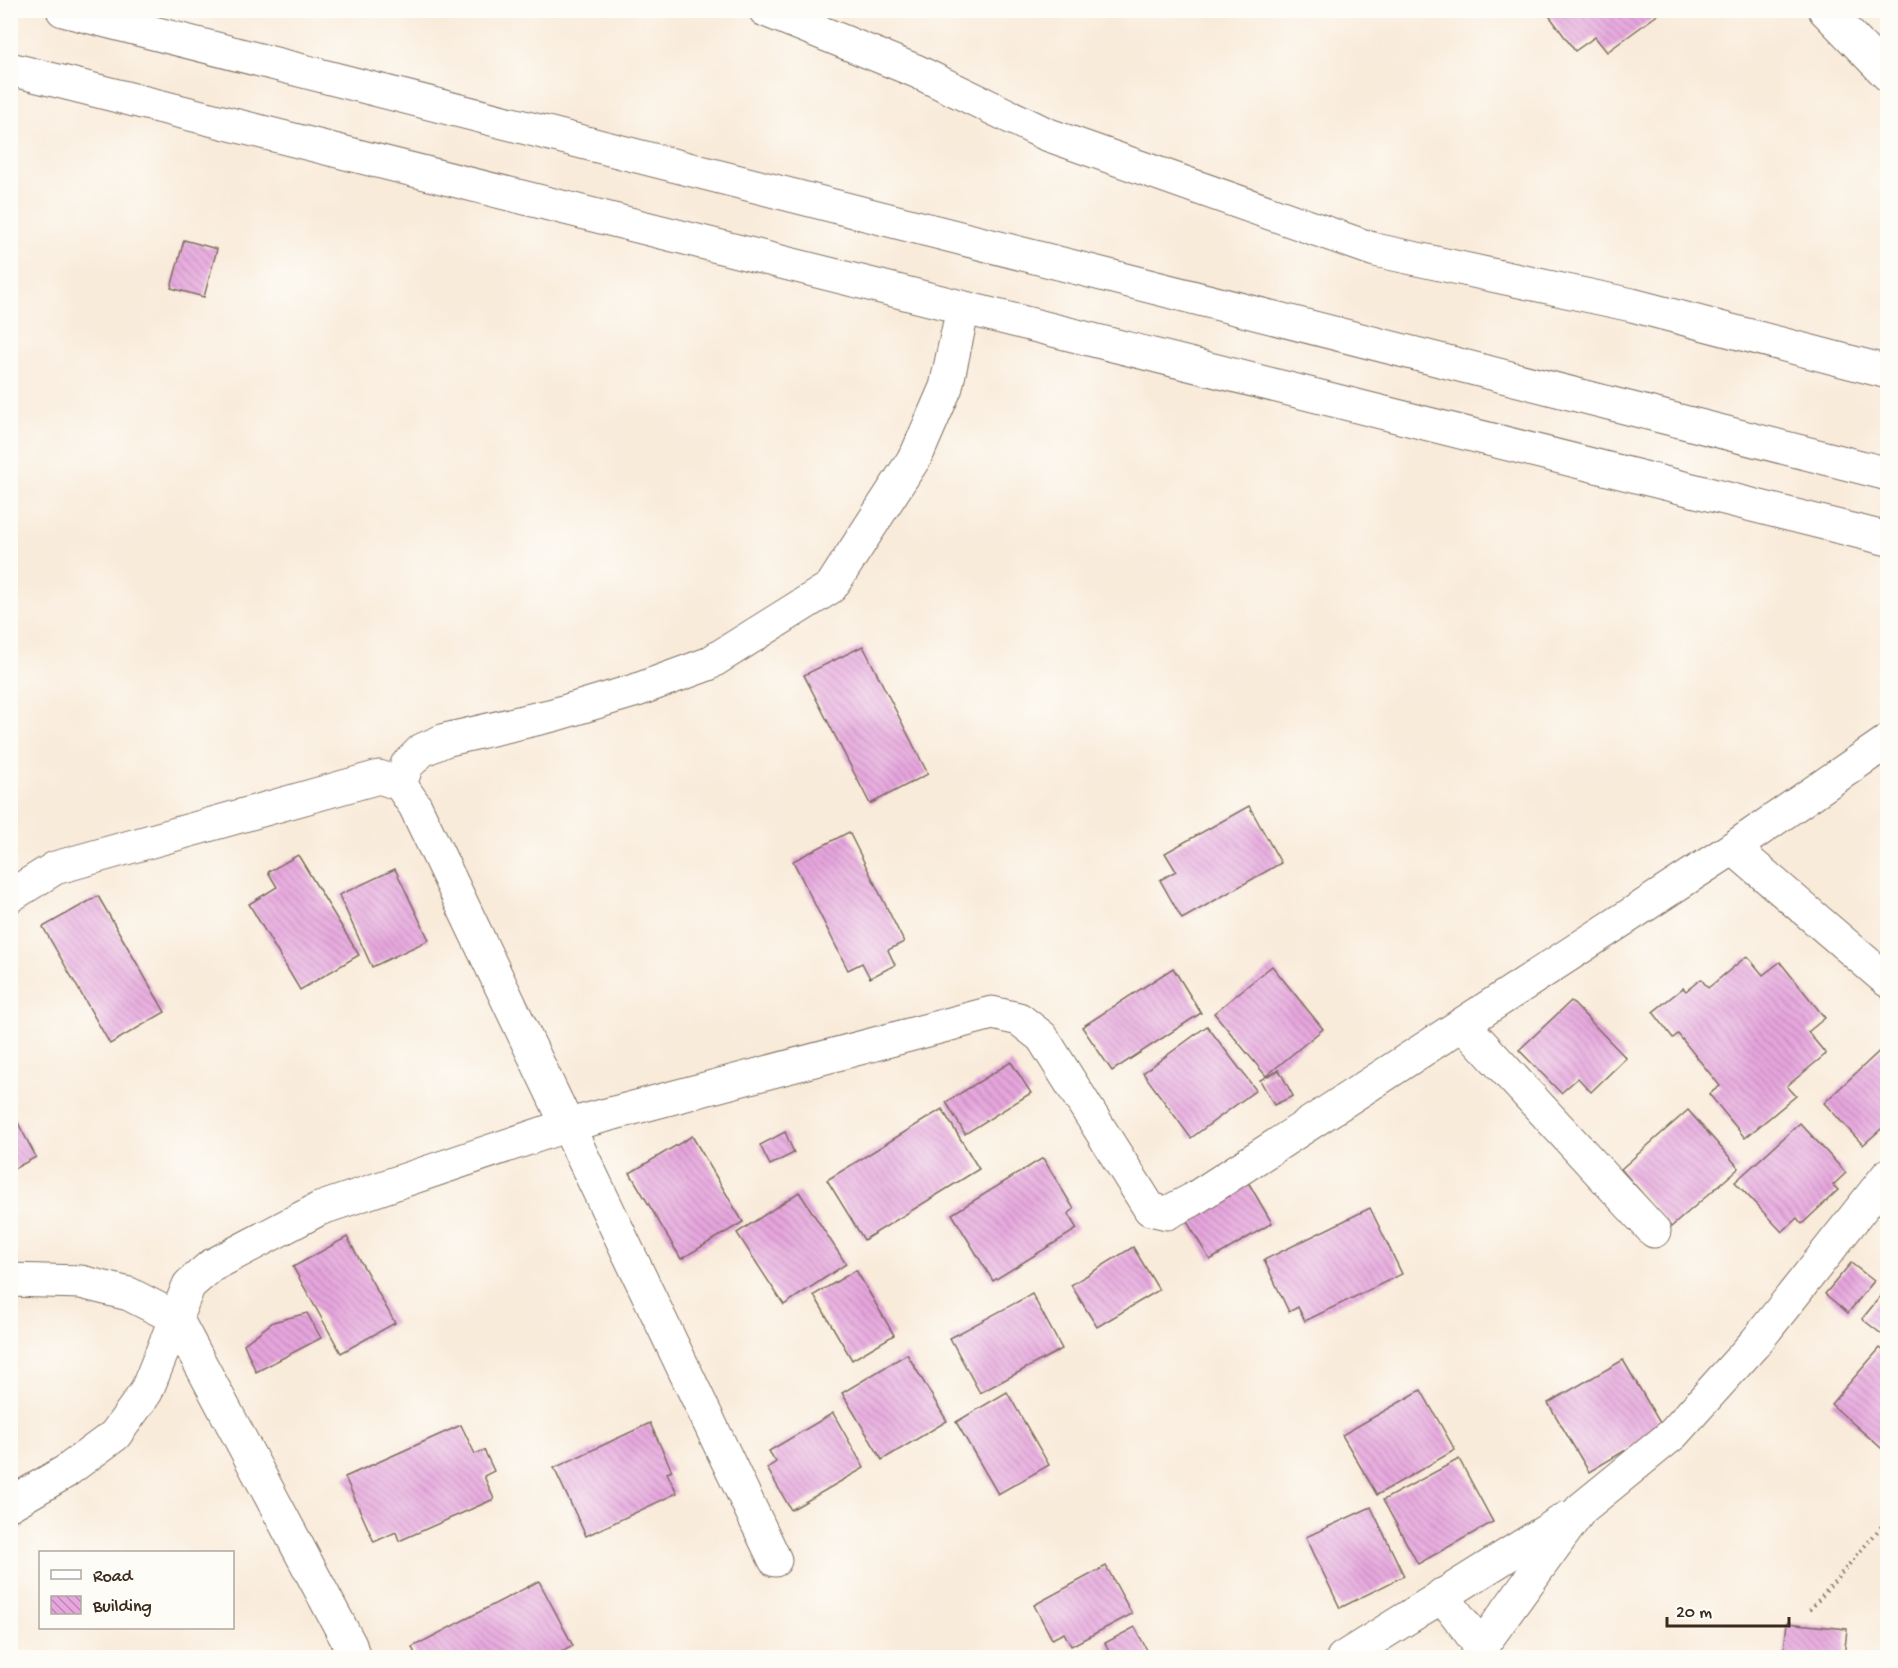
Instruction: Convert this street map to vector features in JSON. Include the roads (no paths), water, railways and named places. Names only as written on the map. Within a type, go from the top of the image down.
[{"type":"main road","points":[[63,10],[1887,474]]},
{"type":"main road","points":[[765,10],[916,70],[1046,134],[1375,250],[1632,305],[1887,372]]},
{"type":"main road","points":[[1825,10],[1887,75]]},
{"type":"main road","points":[[10,69],[1887,539]]},
{"type":"main road","points":[[399,784],[407,765],[422,750],[445,740],[553,715],[637,690],[708,664],[831,587],[917,454],[946,387],[963,308]]},
{"type":"main road","points":[[10,1503],[65,1472],[115,1435],[146,1392],[189,1285],[212,1266],[319,1209],[566,1126],[992,1013],[1019,1019],[1042,1037],[1150,1209],[1167,1213],[1192,1200],[1733,848],[1887,741]]},
{"type":"main road","points":[[10,896],[55,868],[110,852],[379,777],[399,784],[415,806],[775,1560]]},
{"type":"main road","points":[[1733,848],[1887,981]]},
{"type":"main road","points":[[1463,1024],[1654,1231]]},
{"type":"main road","points":[[1343,1658],[1581,1509],[1673,1434],[1755,1343],[1887,1176]]},
{"type":"main road","points":[[10,1280],[81,1282],[129,1294],[176,1318],[350,1645],[354,1658]]},
{"type":"main road","points":[[1442,1595],[1479,1652],[1581,1509]]}]
